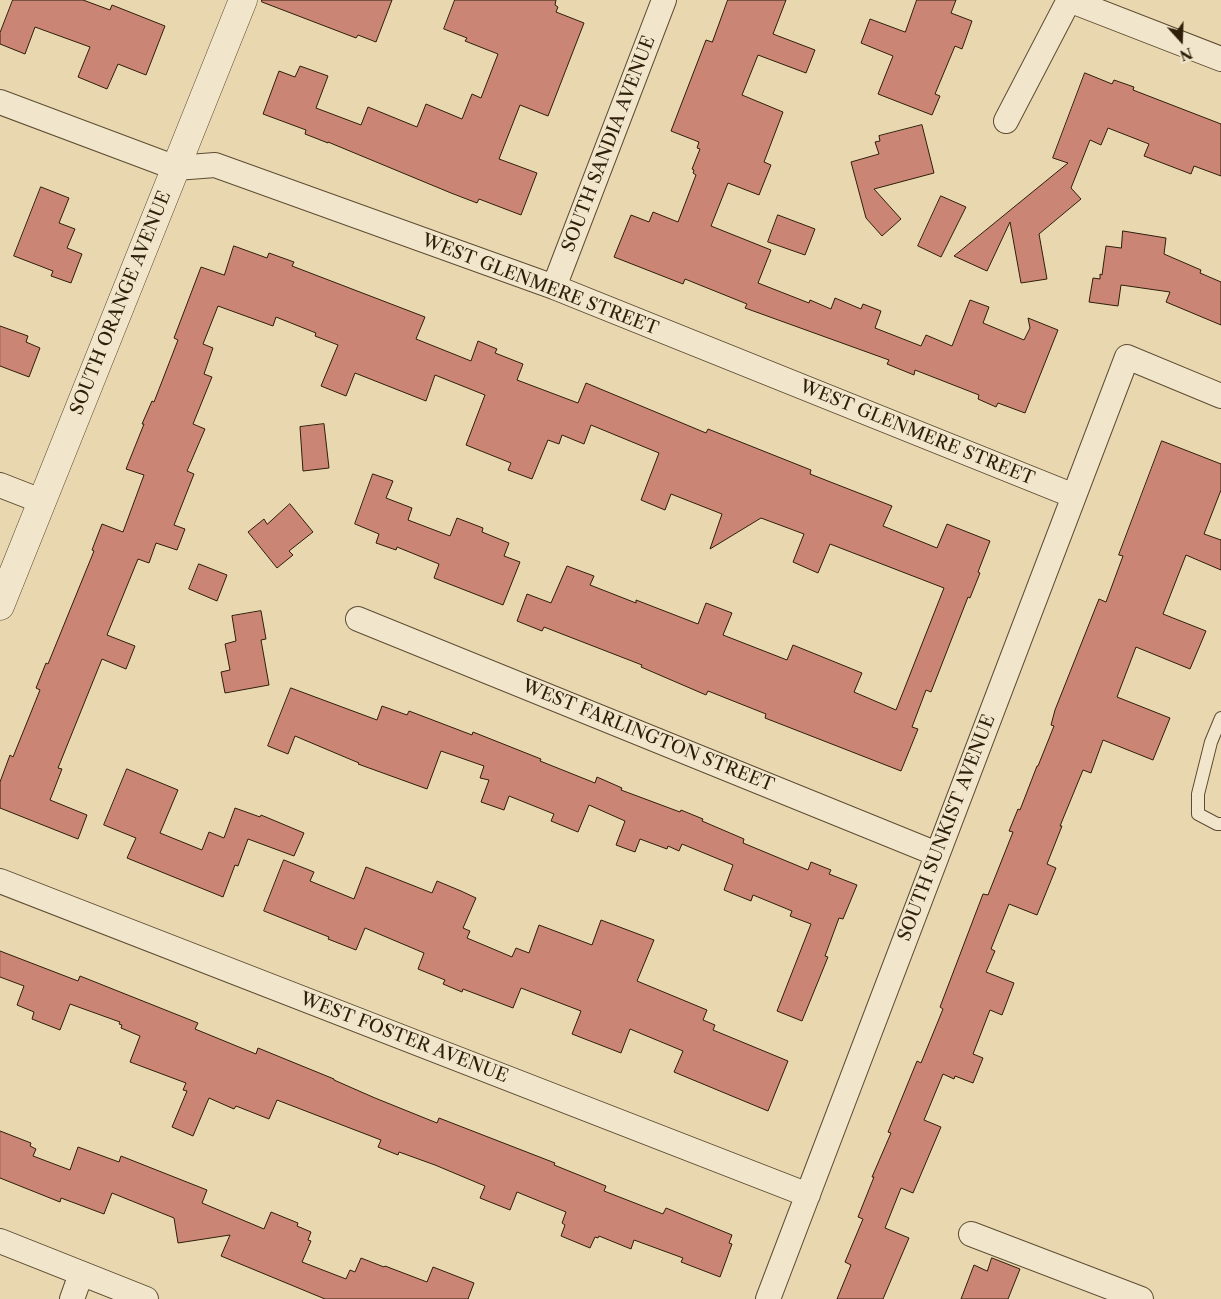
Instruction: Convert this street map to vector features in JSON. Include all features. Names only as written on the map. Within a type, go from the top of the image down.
[{"type":"street","name":"SOUTH ORANGE AVENUE","points":[[0,606],[242,0]]},
{"type":"street","name":"SOUTH SANDIA AVENUE","points":[[554,287],[664,0]]},
{"type":"street","points":[[1006,121],[1069,0],[1221,59]]},
{"type":"street","name":"WEST GLENMERE STREET","points":[[0,102],[176,168],[215,165],[554,287],[1074,496]]},
{"type":"street","name":"SOUTH SUNKIST AVENUE","points":[[768,1299],[1128,357],[1221,396]]},
{"type":"street","points":[[0,486],[41,501]]},
{"type":"street","name":"WEST FARLINGTON STREET","points":[[358,619],[937,854]]},
{"type":"street","name":"WEST FOSTER AVENUE","points":[[0,881],[808,1194]]},
{"type":"street","points":[[971,1234],[1141,1299]]},
{"type":"street","points":[[0,1241],[146,1299]]},
{"type":"street","points":[[72,1299],[81,1274]]},
{"type":"lane","points":[[1221,718],[1211,742],[1198,794],[1198,814],[1217,824],[1221,824]]},
{"type":"building","points":[[13,0],[83,0],[110,10],[112,5],[165,26],[146,75],[118,64],[107,89],[78,77],[90,47],[35,27],[25,54],[0,44],[0,33]]},
{"type":"building","points":[[262,0],[392,0],[376,42],[358,35],[356,38],[262,2]]},
{"type":"building","points":[[455,0],[556,0],[555,5],[558,7],[556,12],[584,23],[548,116],[520,105],[499,159],[537,173],[521,215],[479,199],[477,203],[451,193],[305,134],[306,130],[263,114],[279,71],[295,77],[300,66],[328,76],[316,108],[361,125],[368,107],[417,127],[426,104],[462,119],[472,94],[481,98],[498,54],[465,41],[467,38],[444,29]]},
{"type":"building","points":[[728,0],[786,0],[773,34],[815,50],[806,73],[758,55],[742,95],[783,112],[764,162],[771,165],[759,195],[728,183],[711,226],[771,250],[758,283],[809,303],[810,300],[831,309],[835,298],[861,309],[863,304],[881,311],[875,328],[921,346],[926,335],[952,346],[970,300],[989,307],[983,323],[1024,340],[1030,328],[1028,318],[1058,330],[1025,413],[998,403],[996,407],[978,399],[979,395],[915,370],[914,375],[887,364],[889,360],[745,308],[747,304],[685,279],[683,284],[614,257],[631,215],[649,222],[653,212],[678,222],[696,175],[692,169],[700,149],[697,148],[699,142],[671,131],[706,40],[712,42]]},
{"type":"building","points":[[917,0],[956,0],[951,13],[972,21],[962,49],[955,46],[935,94],[940,96],[932,115],[878,94],[893,56],[861,43],[870,19],[905,32]]},
{"type":"building","points":[[1085,73],[1112,84],[1114,80],[1134,87],[1133,90],[1221,124],[1221,176],[1194,166],[1191,174],[1144,156],[1149,144],[1108,128],[1101,145],[1090,140],[1071,188],[1081,199],[1039,234],[1047,279],[1021,283],[1010,222],[987,271],[954,256],[1068,163],[1053,158]]},
{"type":"building","points":[[922,125],[934,173],[874,189],[901,219],[882,236],[866,218],[851,162],[879,154],[875,142],[880,141],[879,136]]},
{"type":"building","points":[[41,187],[69,198],[59,223],[75,229],[67,248],[82,254],[71,283],[51,276],[53,271],[14,256]]},
{"type":"building","points":[[941,196],[966,207],[941,257],[918,246]]},
{"type":"building","points":[[778,215],[815,229],[805,255],[768,242]]},
{"type":"building","points":[[1123,231],[1166,238],[1164,254],[1201,270],[1200,273],[1221,282],[1221,325],[1166,302],[1170,292],[1121,285],[1118,306],[1089,302],[1093,278],[1100,279],[1100,274],[1102,275],[1106,246],[1121,248]]},
{"type":"building","points":[[234,246],[267,258],[269,253],[294,262],[292,266],[425,317],[416,339],[471,361],[478,341],[497,349],[495,353],[523,364],[517,380],[578,403],[586,383],[706,433],[708,429],[811,470],[810,474],[892,506],[883,526],[937,548],[947,524],[990,541],[978,572],[980,573],[970,598],[968,597],[931,692],[926,690],[912,727],[918,729],[901,771],[765,718],[766,714],[708,691],[706,695],[641,667],[642,665],[544,627],[542,631],[517,621],[527,594],[551,603],[567,566],[594,576],[590,585],[636,603],[636,600],[698,624],[706,603],[732,613],[723,635],[787,660],[793,645],[862,673],[854,692],[896,710],[944,588],[830,544],[818,573],[793,562],[804,534],[761,518],[710,549],[722,514],[671,494],[665,510],[641,500],[659,453],[591,425],[584,444],[562,435],[559,444],[548,440],[532,479],[508,470],[511,463],[466,445],[485,395],[435,375],[426,401],[355,373],[346,396],[321,386],[338,345],[315,336],[316,333],[276,317],[273,326],[218,306],[203,344],[213,348],[204,374],[212,377],[193,424],[205,429],[187,471],[194,474],[174,525],[185,529],[177,550],[156,543],[149,563],[138,559],[107,635],[135,646],[126,669],[102,659],[58,768],[62,769],[50,800],[87,815],[78,839],[0,808],[0,782],[10,755],[13,757],[40,690],[36,688],[46,663],[48,664],[94,551],[92,550],[102,524],[123,532],[144,475],[126,469],[144,424],[142,424],[152,401],[154,402],[178,340],[174,338],[201,267],[224,275]]},
{"type":"building","points":[[0,326],[28,336],[26,342],[40,348],[29,377],[0,366]]},
{"type":"building","points":[[324,424],[329,468],[303,471],[300,427]]},
{"type":"building","points":[[1162,441],[1221,464],[1221,490],[1204,534],[1221,540],[1221,570],[1186,555],[1163,614],[1206,631],[1190,669],[1136,647],[1117,697],[1170,718],[1153,760],[1103,740],[1091,773],[1083,770],[1047,864],[1056,868],[1037,915],[1009,904],[991,949],[995,951],[986,972],[1014,983],[1002,1015],[990,1010],[973,1054],[983,1058],[973,1083],[955,1076],[954,1079],[943,1074],[924,1120],[941,1127],[913,1193],[901,1188],[885,1228],[909,1238],[883,1299],[837,1299],[851,1265],[845,1262],[863,1219],[858,1217],[874,1177],[872,1177],[891,1133],[888,1132],[917,1061],[921,1063],[943,1009],[940,1007],[983,894],[988,895],[1013,832],[1009,831],[1018,809],[1020,810],[1054,726],[1051,725],[1055,710],[1099,599],[1106,602],[1123,556],[1119,555]]},
{"type":"building","points":[[373,474],[393,481],[386,498],[412,508],[408,520],[450,536],[457,518],[483,528],[482,532],[509,543],[504,556],[520,562],[503,605],[434,578],[439,564],[397,547],[396,550],[376,543],[379,534],[355,524]]},
{"type":"building","points":[[290,504],[313,532],[289,551],[293,555],[277,568],[248,532],[264,519],[267,524]]},
{"type":"building","points":[[199,564],[227,575],[217,601],[189,589]]},
{"type":"building","points":[[261,611],[266,639],[261,640],[269,685],[225,693],[221,672],[230,670],[225,644],[236,641],[232,616]]},
{"type":"building","points":[[291,688],[377,720],[382,706],[407,715],[409,711],[472,735],[473,732],[595,783],[597,777],[622,788],[621,790],[680,812],[681,810],[744,839],[743,843],[808,870],[811,862],[831,870],[829,874],[857,885],[843,919],[839,918],[825,956],[828,957],[802,1021],[777,1011],[811,924],[790,916],[792,911],[753,895],[751,901],[724,890],[733,865],[682,844],[679,851],[668,846],[667,849],[640,839],[635,852],[616,845],[625,821],[589,805],[578,832],[551,821],[554,814],[509,796],[504,810],[481,802],[489,780],[480,778],[484,766],[441,751],[427,789],[358,764],[295,736],[288,754],[268,746]]},
{"type":"building","points":[[127,769],[178,790],[160,833],[202,850],[209,832],[224,838],[235,808],[260,817],[261,815],[304,833],[294,856],[248,839],[238,866],[235,865],[223,897],[127,858],[136,838],[104,825]]},
{"type":"building","points":[[284,860],[314,872],[310,881],[354,899],[366,867],[432,893],[437,881],[461,891],[476,898],[463,928],[470,931],[467,938],[512,957],[516,948],[529,953],[539,925],[592,945],[601,920],[654,940],[637,981],[707,1010],[703,1020],[715,1025],[713,1030],[788,1061],[768,1111],[674,1072],[683,1051],[630,1029],[621,1053],[572,1034],[581,1011],[521,988],[513,1008],[463,989],[462,992],[443,984],[445,980],[418,969],[424,953],[365,928],[356,950],[264,911]]},
{"type":"building","points":[[0,951],[78,981],[80,976],[198,1023],[195,1029],[256,1054],[258,1048],[437,1123],[439,1118],[555,1163],[554,1165],[606,1186],[604,1191],[663,1214],[666,1208],[732,1235],[729,1243],[732,1244],[720,1277],[681,1262],[683,1258],[634,1240],[631,1249],[599,1236],[598,1238],[595,1237],[590,1248],[561,1236],[565,1225],[562,1223],[566,1212],[517,1192],[510,1210],[480,1198],[485,1186],[435,1165],[399,1152],[398,1155],[378,1147],[381,1140],[277,1100],[269,1119],[236,1106],[234,1109],[209,1098],[193,1136],[172,1127],[187,1091],[183,1090],[186,1083],[130,1062],[140,1036],[121,1028],[120,1022],[70,1004],[60,1030],[32,1019],[34,1012],[17,1005],[24,986],[0,977]]},
{"type":"building","points":[[0,1131],[31,1143],[30,1146],[36,1149],[33,1156],[70,1170],[78,1147],[119,1162],[121,1156],[207,1190],[202,1203],[264,1229],[271,1212],[298,1223],[297,1226],[311,1232],[308,1240],[311,1241],[302,1262],[346,1279],[350,1270],[355,1272],[361,1258],[427,1282],[433,1267],[474,1283],[468,1299],[325,1299],[221,1256],[230,1235],[178,1243],[174,1218],[112,1193],[104,1214],[61,1198],[60,1202],[0,1178]]},
{"type":"building","points":[[992,1258],[1020,1269],[1008,1299],[961,1299],[974,1265],[987,1271]]}]
